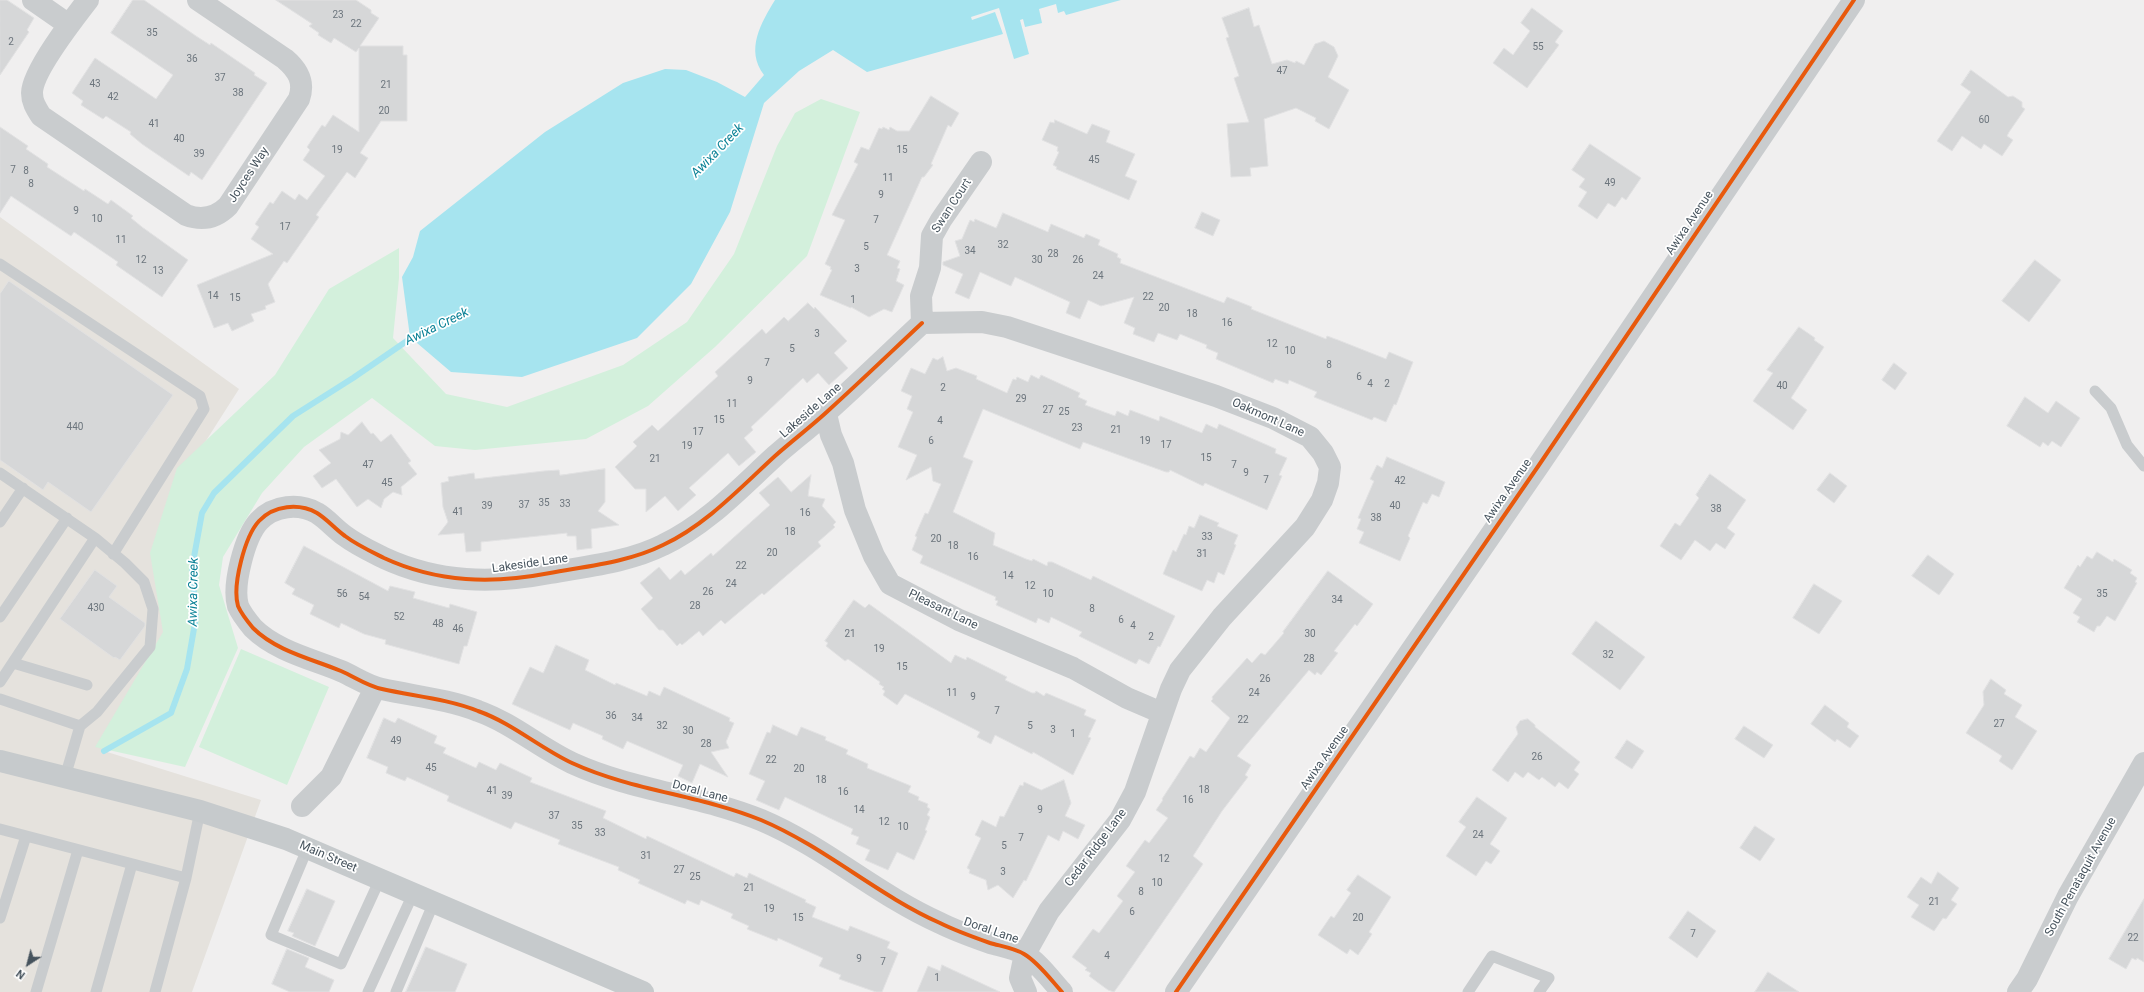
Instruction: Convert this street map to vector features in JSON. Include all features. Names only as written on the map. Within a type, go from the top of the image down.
[{"type":"main road","name":"Main Street","points":[[0,761],[200,811],[308,848],[640,991]]},
{"type":"street","points":[[33,0],[69,25]]},
{"type":"street","name":"Joyces Way","points":[[88,0],[69,25],[36,77],[32,92],[33,104],[41,116],[186,215],[197,219],[208,218],[220,214],[228,206],[299,99],[303,89],[300,76],[295,67],[198,0]]},
{"type":"street","name":"Awixa Avenue","points":[[1176,992],[1596,369],[1854,0]]},
{"type":"street","name":"Swan Court","points":[[922,323],[921,296],[930,268],[932,236],[940,220],[981,162]]},
{"type":"street","name":"Oakmont Lane","points":[[922,323],[982,322],[1007,327],[1216,396],[1273,418],[1310,437],[1323,453],[1330,467],[1328,483],[1322,500],[1305,527],[1270,563],[1199,644],[1180,670],[1162,714]]},
{"type":"street","name":"Lakeside Lane","points":[[375,688],[346,673],[269,641],[250,625],[239,607],[236,588],[241,562],[257,522],[269,513],[281,507],[306,508],[319,514],[341,534],[362,548],[404,567],[434,576],[491,581],[523,578],[621,559],[663,545],[685,532],[711,512],[826,414],[922,323]]},
{"type":"street","name":"Pleasant Lane","points":[[826,414],[831,435],[843,463],[855,510],[874,556],[890,584],[959,620],[1073,668],[1127,698],[1162,714]]},
{"type":"street","points":[[302,806],[332,777],[375,688]]},
{"type":"street","name":"Doral Lane","points":[[375,688],[478,710],[571,763],[641,787],[711,803],[760,820],[798,838],[833,858],[877,889],[941,924],[1025,954],[1062,992]]},
{"type":"street","name":"Cedar Ridge Lane","points":[[1025,954],[1049,911],[1120,820],[1135,792],[1162,714]]},
{"type":"street","name":"South Penataquit Avenue","points":[[2018,992],[2027,979],[2068,896],[2144,763]]},
{"type":"street","name":"Doral Lane","points":[[1025,954],[1020,978],[1026,992]]},
{"type":"lane","points":[[0,264],[200,396],[204,409],[114,554]]},
{"type":"lane","points":[[2095,391],[2111,408],[2127,445],[2144,466]]},
{"type":"lane","points":[[0,473],[67,518],[114,554],[144,582],[153,609],[150,646],[97,712],[80,726],[65,777]]},
{"type":"lane","points":[[0,522],[23,488]]},
{"type":"lane","points":[[0,618],[67,518]]},
{"type":"lane","points":[[0,682],[95,538]]},
{"type":"lane","points":[[13,663],[87,685]]},
{"type":"lane","points":[[0,699],[80,726]]},
{"type":"lane","points":[[155,992],[186,878],[200,811]]},
{"type":"lane","points":[[0,829],[186,878]]},
{"type":"lane","points":[[0,918],[26,836]]},
{"type":"lane","points":[[308,848],[271,935],[341,964],[380,879]]},
{"type":"lane","points":[[36,992],[78,850]]},
{"type":"lane","points":[[96,992],[132,864]]},
{"type":"lane","points":[[368,992],[413,894]]},
{"type":"lane","points":[[396,992],[434,902]]},
{"type":"lane","points":[[1468,992],[1492,956],[1549,978],[1539,992]]},
{"type":"shaded area","points":[[0,217],[239,389],[172,494],[185,611],[104,751],[261,800],[192,992],[0,992]]},
{"type":"green space","points":[[821,99],[860,112],[807,256],[715,347],[648,406],[586,439],[475,450],[435,446],[372,398],[304,447],[262,493],[223,557],[219,585],[238,648],[185,767],[95,747],[163,632],[150,553],[177,468],[275,375],[329,289],[399,248],[399,278],[393,338],[446,394],[507,407],[623,365],[687,322],[734,254],[777,146],[795,113]]},
{"type":"green space","points":[[241,649],[329,687],[287,785],[199,747]]},
{"type":"water","points":[[775,0],[1121,0],[1066,15],[1064,11],[1058,13],[1056,4],[1039,9],[1042,23],[1025,27],[1023,19],[1020,20],[1029,54],[1014,59],[999,8],[971,17],[972,20],[995,12],[1003,34],[867,72],[833,50],[799,71],[764,103],[730,212],[691,284],[637,338],[522,377],[451,372],[410,337],[402,277],[413,257],[420,231],[545,132],[623,83],[665,69],[686,70],[717,82],[745,97],[764,75],[758,66],[755,46],[760,27]]},
{"type":"building","points":[[0,0],[7,0],[34,18],[27,30],[29,32],[0,75]]},
{"type":"building","points":[[133,0],[144,0],[210,45],[211,43],[267,83],[202,180],[191,172],[189,176],[142,144],[130,134],[131,132],[106,116],[103,119],[81,105],[83,101],[72,93],[95,58],[156,99],[173,75],[111,33]]},
{"type":"building","points":[[276,0],[356,0],[371,10],[371,13],[379,18],[360,46],[403,46],[403,55],[407,55],[407,121],[381,121],[360,153],[368,158],[355,178],[347,172],[316,215],[319,217],[287,263],[284,261],[268,284],[275,302],[265,306],[266,309],[251,314],[254,321],[232,331],[228,323],[214,328],[197,285],[273,254],[251,239],[259,227],[255,224],[270,202],[273,204],[282,191],[295,200],[299,194],[307,200],[325,176],[303,160],[310,150],[307,147],[322,125],[325,127],[333,115],[359,132],[359,48],[356,52],[334,38],[331,43],[318,35],[319,33],[309,26],[312,24]]},
{"type":"building","points":[[1249,8],[1254,27],[1259,25],[1272,64],[1287,60],[1295,63],[1296,61],[1304,65],[1315,44],[1324,41],[1334,47],[1338,56],[1328,77],[1349,90],[1329,129],[1315,121],[1316,118],[1296,108],[1264,119],[1268,166],[1250,168],[1251,176],[1231,177],[1227,124],[1249,122],[1234,78],[1239,76],[1226,38],[1229,37],[1222,18]]},
{"type":"building","points":[[1532,8],[1563,31],[1555,42],[1559,45],[1527,88],[1493,63],[1504,48],[1513,55],[1530,31],[1521,23]]},
{"type":"building","points":[[1971,70],[2008,97],[2013,96],[2022,102],[2022,107],[2025,109],[2007,136],[2013,140],[2002,156],[1984,144],[1981,149],[1962,136],[1952,151],[1937,141],[1971,92],[1961,85]]},
{"type":"building","points":[[931,96],[959,113],[951,127],[948,125],[931,164],[933,165],[924,177],[922,177],[887,255],[900,261],[897,268],[900,269],[896,281],[904,285],[892,312],[884,309],[869,317],[851,307],[820,295],[832,270],[830,269],[831,267],[825,264],[845,220],[832,215],[858,164],[854,162],[861,147],[869,150],[879,128],[882,129],[883,127],[889,130],[890,127],[897,131],[909,131]]},
{"type":"building","points":[[1055,120],[1087,134],[1092,124],[1110,131],[1106,142],[1135,154],[1125,176],[1137,181],[1129,200],[1056,169],[1057,167],[1053,165],[1059,152],[1057,151],[1058,147],[1042,140],[1050,122],[1054,123]]},
{"type":"building","points":[[0,127],[28,146],[26,149],[48,164],[47,167],[84,191],[85,189],[108,204],[111,200],[133,216],[131,218],[142,227],[188,260],[162,297],[116,265],[118,262],[74,232],[71,236],[11,196],[0,213]]},
{"type":"building","points":[[1590,144],[1641,178],[1626,200],[1622,197],[1615,207],[1608,203],[1597,219],[1578,206],[1587,192],[1579,187],[1585,179],[1572,170]]},
{"type":"building","points":[[1202,212],[1220,220],[1213,236],[1195,228]]},
{"type":"building","points":[[1003,213],[1048,232],[1051,224],[1084,238],[1086,234],[1100,240],[1098,245],[1118,254],[1117,257],[1121,259],[1120,263],[1224,303],[1227,297],[1252,307],[1251,309],[1326,339],[1327,336],[1386,359],[1389,352],[1413,362],[1396,405],[1394,404],[1386,422],[1374,417],[1372,420],[1314,397],[1317,392],[1289,380],[1288,384],[1275,379],[1273,383],[1216,359],[1218,353],[1206,348],[1207,345],[1180,334],[1177,340],[1158,333],[1154,342],[1133,334],[1135,328],[1124,323],[1134,297],[1101,306],[1088,300],[1080,319],[1066,313],[1070,302],[1015,277],[1011,286],[980,272],[969,299],[955,293],[963,274],[943,265],[943,262],[960,256],[955,241],[962,239],[970,220],[974,222],[975,219],[996,228]]},
{"type":"building","points":[[2035,260],[2061,280],[2029,322],[2002,301]]},
{"type":"building","points":[[9,281],[173,395],[91,512],[48,482],[43,490],[0,460],[0,294]]},
{"type":"building","points":[[808,303],[814,309],[815,307],[847,341],[834,353],[848,368],[829,385],[818,373],[807,383],[803,378],[751,427],[753,430],[744,438],[756,452],[739,466],[728,453],[689,488],[696,495],[678,511],[665,496],[646,512],[646,489],[635,489],[615,467],[637,446],[633,442],[652,425],[658,431],[718,376],[715,372],[762,329],[766,334],[784,317],[788,321]]},
{"type":"building","points":[[1799,327],[1815,338],[1814,340],[1824,347],[1791,398],[1807,410],[1793,430],[1753,401],[1773,373],[1767,370]]},
{"type":"building","points":[[943,357],[947,371],[956,368],[977,376],[976,379],[1007,393],[1013,379],[1016,380],[1017,377],[1028,382],[1031,375],[1039,379],[1041,375],[1080,393],[1078,397],[1087,401],[1085,405],[1115,416],[1117,411],[1128,416],[1130,410],[1159,421],[1160,416],[1202,433],[1206,424],[1217,429],[1219,424],[1276,449],[1275,453],[1287,458],[1279,475],[1282,476],[1267,510],[1205,483],[1203,486],[1170,470],[1169,472],[1166,472],[1083,442],[1080,449],[983,409],[963,457],[973,461],[953,512],[995,533],[993,545],[1026,559],[1032,561],[1033,559],[1047,566],[1048,562],[1052,562],[1091,580],[1093,576],[1175,616],[1160,647],[1158,646],[1149,664],[1139,659],[1136,664],[1079,636],[1082,632],[1051,617],[1049,623],[1038,618],[1036,623],[996,605],[998,601],[995,600],[996,597],[920,563],[923,556],[912,550],[917,537],[915,536],[925,513],[928,514],[941,484],[933,481],[931,467],[906,480],[917,455],[898,447],[913,412],[907,409],[912,396],[901,391],[911,368],[925,374],[933,358],[937,360]]},
{"type":"building","points":[[1894,363],[1907,373],[1895,390],[1882,380]]},
{"type":"building","points":[[2025,397],[2048,413],[2056,401],[2080,418],[2061,447],[2052,441],[2048,446],[2043,442],[2040,447],[2007,426]]},
{"type":"building","points":[[362,422],[371,434],[373,433],[381,442],[391,434],[411,461],[408,463],[417,474],[401,487],[402,495],[393,492],[384,499],[381,508],[368,499],[357,507],[336,479],[322,488],[313,476],[331,463],[319,450],[340,439],[341,432],[348,435]]},
{"type":"building","points":[[1387,457],[1445,482],[1439,497],[1432,494],[1427,504],[1423,502],[1408,536],[1410,538],[1400,561],[1359,543],[1364,532],[1357,529],[1361,519],[1358,518],[1374,481],[1370,479],[1377,465],[1382,468]]},
{"type":"building","points":[[605,469],[605,502],[598,511],[619,525],[591,529],[592,548],[577,550],[576,536],[567,536],[567,533],[481,542],[481,551],[466,552],[464,533],[438,535],[448,522],[443,507],[441,483],[449,481],[448,477],[474,473],[475,479],[559,470],[560,475]]},
{"type":"building","points":[[1830,473],[1847,486],[1834,503],[1817,490]]},
{"type":"building","points":[[1710,474],[1746,500],[1727,528],[1735,534],[1725,549],[1716,543],[1710,551],[1695,540],[1681,560],[1660,546],[1675,523],[1680,526],[1699,498],[1696,495]]},
{"type":"building","points":[[811,475],[808,496],[825,499],[822,506],[836,522],[833,525],[835,527],[818,542],[821,546],[764,595],[762,593],[725,624],[721,620],[703,636],[699,631],[682,645],[680,643],[677,646],[663,630],[659,630],[641,609],[653,598],[640,583],[659,567],[670,580],[681,570],[685,575],[711,553],[713,556],[770,505],[759,493],[778,477],[791,492]]},
{"type":"building","points":[[1200,515],[1219,523],[1217,526],[1238,535],[1234,544],[1236,545],[1224,575],[1218,572],[1214,583],[1207,580],[1202,591],[1163,574],[1173,550],[1176,552],[1184,534],[1186,535],[1189,526],[1194,528]]},
{"type":"building","points":[[304,546],[388,591],[390,586],[415,592],[413,598],[449,608],[450,604],[477,612],[467,646],[464,646],[459,664],[385,644],[386,640],[364,634],[341,623],[339,628],[310,614],[314,605],[292,594],[295,589],[285,583]]},
{"type":"building","points":[[2097,552],[2113,562],[2114,559],[2132,570],[2130,573],[2137,578],[2135,582],[2137,583],[2115,621],[2107,616],[2100,626],[2097,626],[2094,632],[2077,622],[2080,617],[2073,613],[2082,599],[2064,588],[2078,565],[2080,567],[2087,556],[2092,559]]},
{"type":"building","points":[[1928,555],[1954,574],[1939,595],[1912,576]]},
{"type":"building","points":[[95,570],[117,586],[109,597],[145,623],[145,626],[120,660],[115,657],[114,658],[60,619]]},
{"type":"building","points":[[1328,571],[1373,604],[1357,626],[1355,624],[1334,651],[1338,653],[1321,675],[1317,672],[1315,675],[1309,670],[1237,756],[1251,765],[1245,775],[1248,777],[1222,811],[1193,856],[1203,864],[1114,992],[1108,990],[1089,976],[1091,973],[1085,970],[1087,968],[1072,957],[1093,929],[1099,933],[1123,901],[1117,896],[1135,872],[1126,866],[1145,840],[1149,843],[1168,818],[1156,810],[1190,756],[1194,758],[1200,748],[1206,752],[1230,718],[1211,701],[1213,699],[1212,697],[1247,658],[1252,663],[1261,653],[1265,655],[1284,633],[1283,632]]},
{"type":"building","points":[[1814,584],[1842,601],[1819,634],[1793,618]]},
{"type":"building","points":[[854,600],[865,608],[869,604],[951,663],[955,655],[966,660],[967,657],[1007,677],[1005,680],[1032,693],[1035,693],[1036,691],[1044,696],[1046,693],[1086,710],[1084,715],[1096,720],[1088,737],[1091,738],[1073,775],[1033,752],[1032,754],[995,735],[991,744],[977,737],[980,732],[905,694],[897,705],[883,695],[885,691],[882,689],[884,687],[879,684],[880,682],[848,659],[845,661],[826,646],[828,643],[825,641]]},
{"type":"building","points":[[1596,621],[1645,657],[1620,690],[1572,654]]},
{"type":"building","points":[[556,645],[589,660],[585,670],[615,685],[616,683],[647,696],[649,691],[660,696],[664,687],[730,718],[729,721],[734,723],[726,742],[729,748],[711,752],[728,777],[700,764],[692,783],[678,776],[683,765],[627,741],[623,749],[602,739],[603,736],[573,723],[570,730],[512,704],[530,667],[543,673]]},
{"type":"building","points":[[1991,679],[2006,690],[2004,694],[2022,705],[2015,717],[2037,731],[2012,770],[1999,761],[2002,756],[1966,733],[1984,705],[1983,692]]},
{"type":"building","points":[[1825,705],[1849,723],[1847,727],[1859,736],[1850,748],[1837,739],[1835,742],[1811,724]]},
{"type":"building","points":[[384,718],[395,723],[398,718],[437,736],[434,743],[446,748],[443,753],[476,768],[479,762],[496,770],[500,763],[532,778],[530,782],[606,811],[603,818],[646,839],[647,836],[734,877],[736,873],[747,878],[749,873],[806,900],[805,902],[816,907],[812,917],[848,931],[850,926],[890,942],[887,948],[898,953],[882,992],[876,992],[839,979],[841,975],[819,966],[823,958],[778,938],[777,941],[747,929],[749,926],[731,918],[733,914],[701,900],[699,905],[687,900],[685,904],[638,883],[640,880],[618,870],[619,867],[558,844],[560,840],[515,822],[511,829],[447,801],[449,796],[407,777],[405,781],[386,773],[388,767],[367,758]]},
{"type":"building","points":[[1528,719],[1535,725],[1535,727],[1580,762],[1574,770],[1579,774],[1568,789],[1559,782],[1555,787],[1542,777],[1539,780],[1528,772],[1523,778],[1515,772],[1508,782],[1492,770],[1518,734],[1516,727],[1520,721]]},
{"type":"building","points":[[773,725],[797,736],[801,727],[826,737],[825,740],[848,750],[846,754],[868,764],[867,768],[911,786],[908,792],[919,797],[918,800],[928,804],[927,807],[930,809],[927,815],[930,817],[925,830],[927,831],[914,860],[897,852],[888,870],[865,860],[870,850],[856,844],[859,837],[851,834],[853,829],[785,797],[779,810],[756,800],[765,781],[749,774],[767,732],[770,733]]},
{"type":"building","points":[[1744,726],[1773,745],[1764,758],[1735,739]]},
{"type":"building","points":[[1627,740],[1644,751],[1632,769],[1615,758]]},
{"type":"building","points":[[1064,780],[1071,803],[1065,816],[1085,825],[1078,839],[1063,831],[1059,841],[1048,835],[1026,881],[1024,880],[1013,898],[998,885],[988,890],[986,880],[969,873],[970,870],[967,868],[981,838],[975,835],[982,820],[996,827],[1000,816],[1004,817],[1020,785],[1023,786],[1024,782],[1041,790]]},
{"type":"building","points":[[1477,797],[1507,818],[1490,844],[1500,851],[1491,864],[1486,861],[1476,876],[1446,856],[1466,827],[1459,822]]},
{"type":"building","points":[[1755,826],[1775,839],[1760,861],[1740,848]]},
{"type":"building","points":[[1938,872],[1959,888],[1951,900],[1957,904],[1946,919],[1943,918],[1934,931],[1911,917],[1919,905],[1907,897],[1921,877],[1931,884]]},
{"type":"building","points":[[1358,875],[1391,897],[1369,932],[1372,934],[1358,955],[1350,949],[1347,954],[1318,935],[1331,916],[1334,918],[1351,893],[1347,890]]},
{"type":"building","points":[[307,889],[335,901],[315,946],[292,936],[294,933],[288,931]]},
{"type":"building","points":[[2144,899],[2144,962],[2137,958],[2136,960],[2132,958],[2126,969],[2109,959]]},
{"type":"building","points":[[1688,911],[1716,931],[1697,958],[1669,938]]},
{"type":"building","points":[[426,947],[467,964],[455,992],[406,992]]},
{"type":"building","points":[[287,949],[309,958],[305,967],[334,980],[329,992],[290,992],[272,984]]},
{"type":"building","points":[[942,965],[1000,992],[917,992],[928,966],[940,971]]},
{"type":"building","points":[[1768,972],[1799,992],[1755,992]]},
{"type":"waterway","name":"Awixa Creek","points":[[104,751],[171,713],[187,669],[196,617],[192,568],[202,513],[214,493],[293,416],[353,378],[417,334]]},
{"type":"cycle path","points":[[1176,992],[1539,465],[1854,0]]},
{"type":"cycle path","points":[[922,323],[865,377],[722,505],[679,537],[650,551],[608,563],[529,577],[487,580],[445,577],[404,566],[384,558],[364,548],[341,533],[317,513],[302,508],[287,507],[265,516],[259,521],[249,538],[238,574],[238,606],[253,628],[272,643],[295,654],[341,671],[371,686],[467,707],[503,722],[560,757],[595,772],[643,787],[714,804],[761,820],[807,844],[917,912],[965,934],[1024,954],[1039,966],[1062,992]]}]
